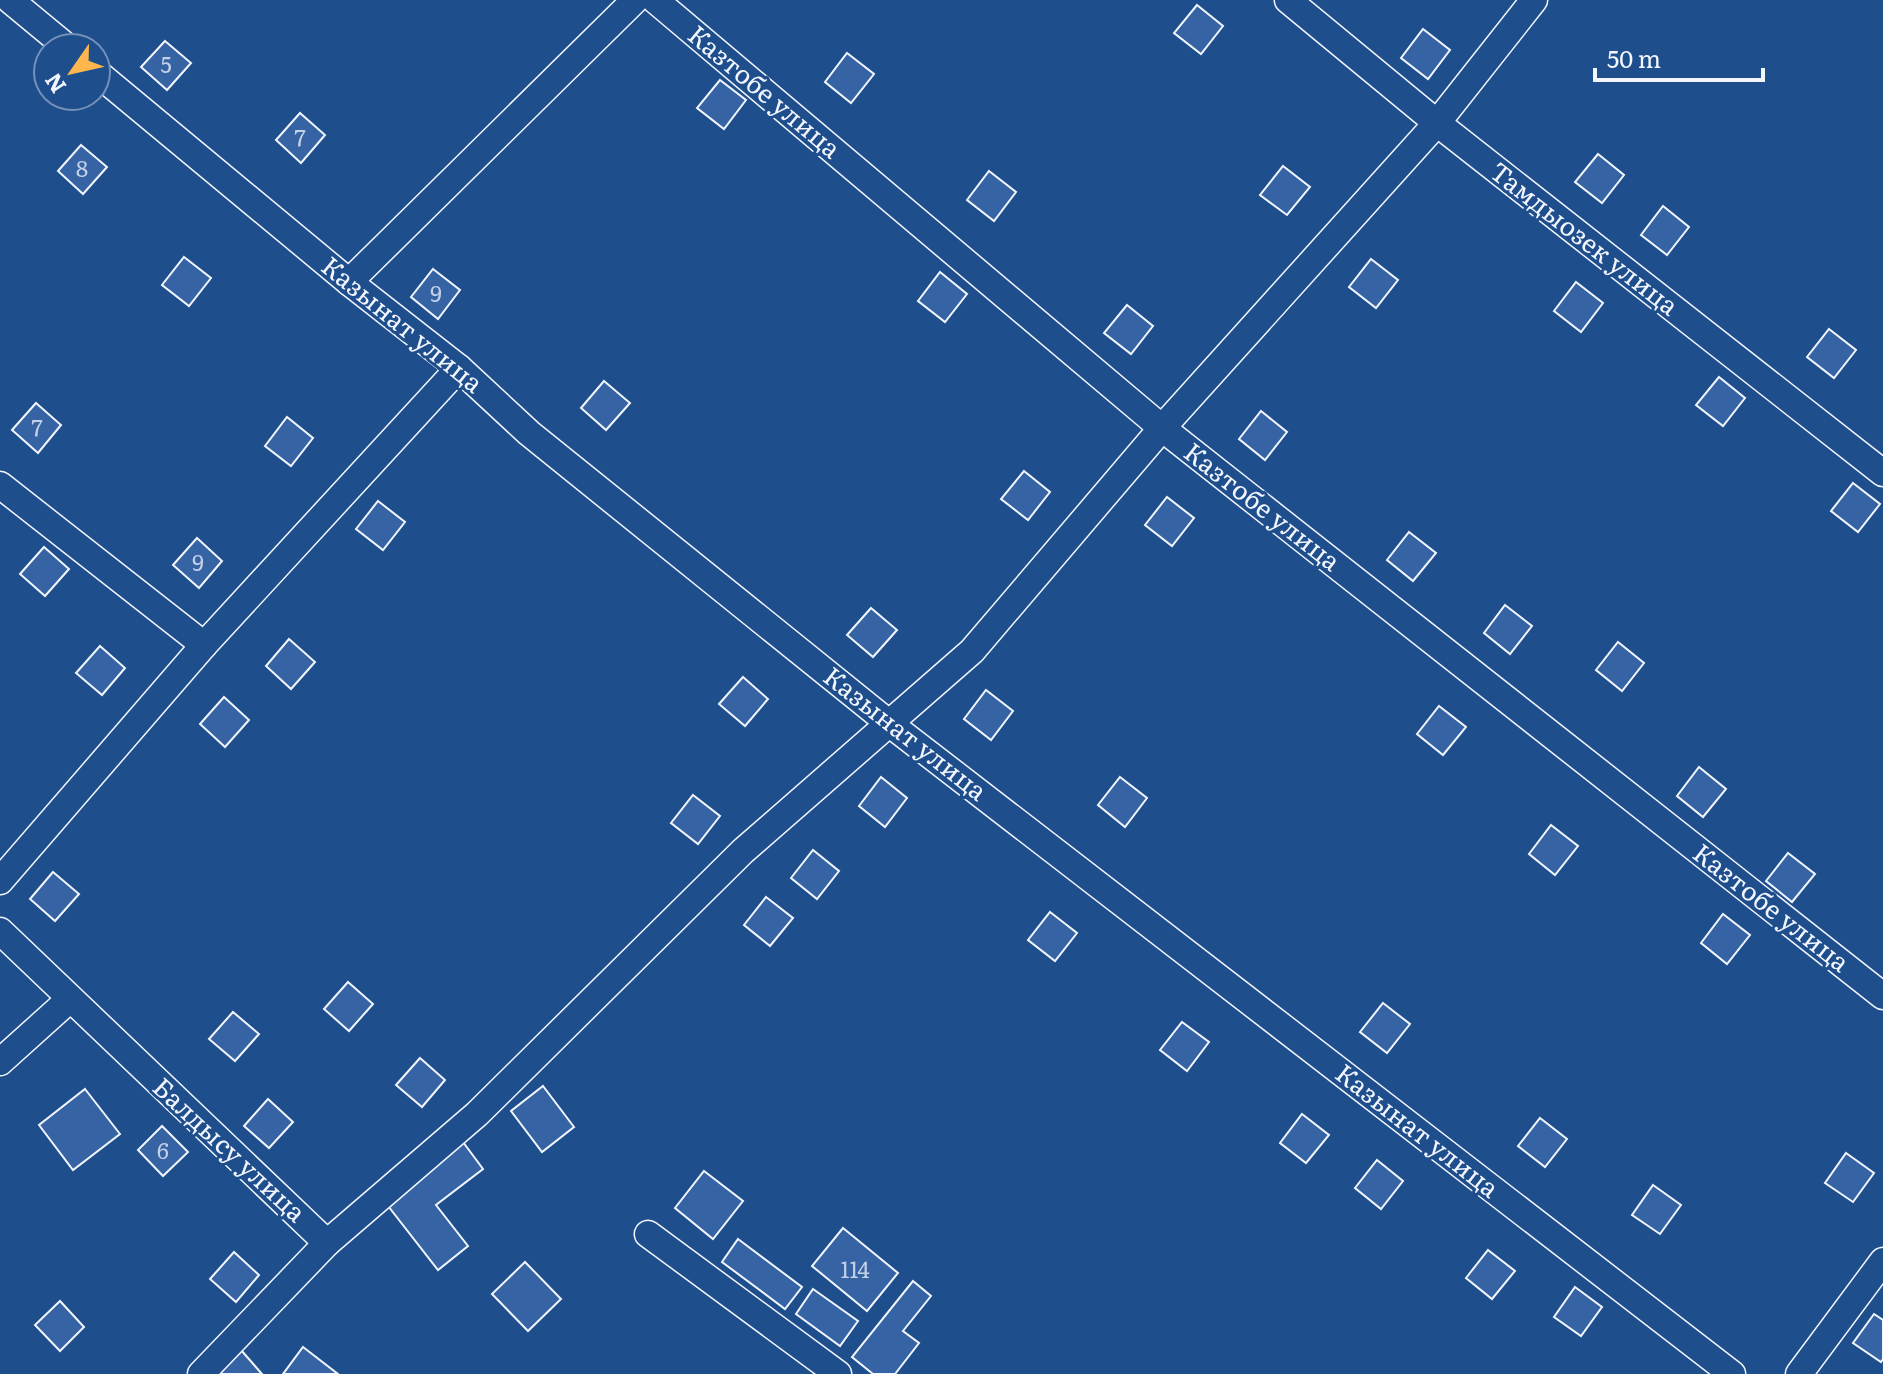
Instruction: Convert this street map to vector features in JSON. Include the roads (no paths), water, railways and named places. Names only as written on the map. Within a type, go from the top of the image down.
[{"type":"street","points":[[10,0],[49,32]]},
{"type":"street","points":[[349,282],[635,0]]},
{"type":"street","name":"Казтобе улица","points":[[655,0],[1162,428],[1883,996]]},
{"type":"street","name":"Тамдыозек улица","points":[[1288,0],[1437,123],[1883,473]]},
{"type":"street","points":[[327,1243],[477,1114],[743,851],[972,651],[1162,428],[1437,123],[1534,0]]},
{"type":"street","name":"Казынат улица","points":[[112,85],[349,282],[459,368],[529,433],[890,724],[1732,1374]]},
{"type":"street","points":[[0,881],[204,645],[459,368]]},
{"type":"street","points":[[0,485],[204,645]]},
{"type":"street","name":"Балдысу улица","points":[[0,931],[327,1243],[201,1374]]},
{"type":"street","points":[[0,1062],[70,999]]},
{"type":"street","points":[[648,1234],[838,1374]]},
{"type":"street","points":[[1799,1374],[1883,1261]]}]
